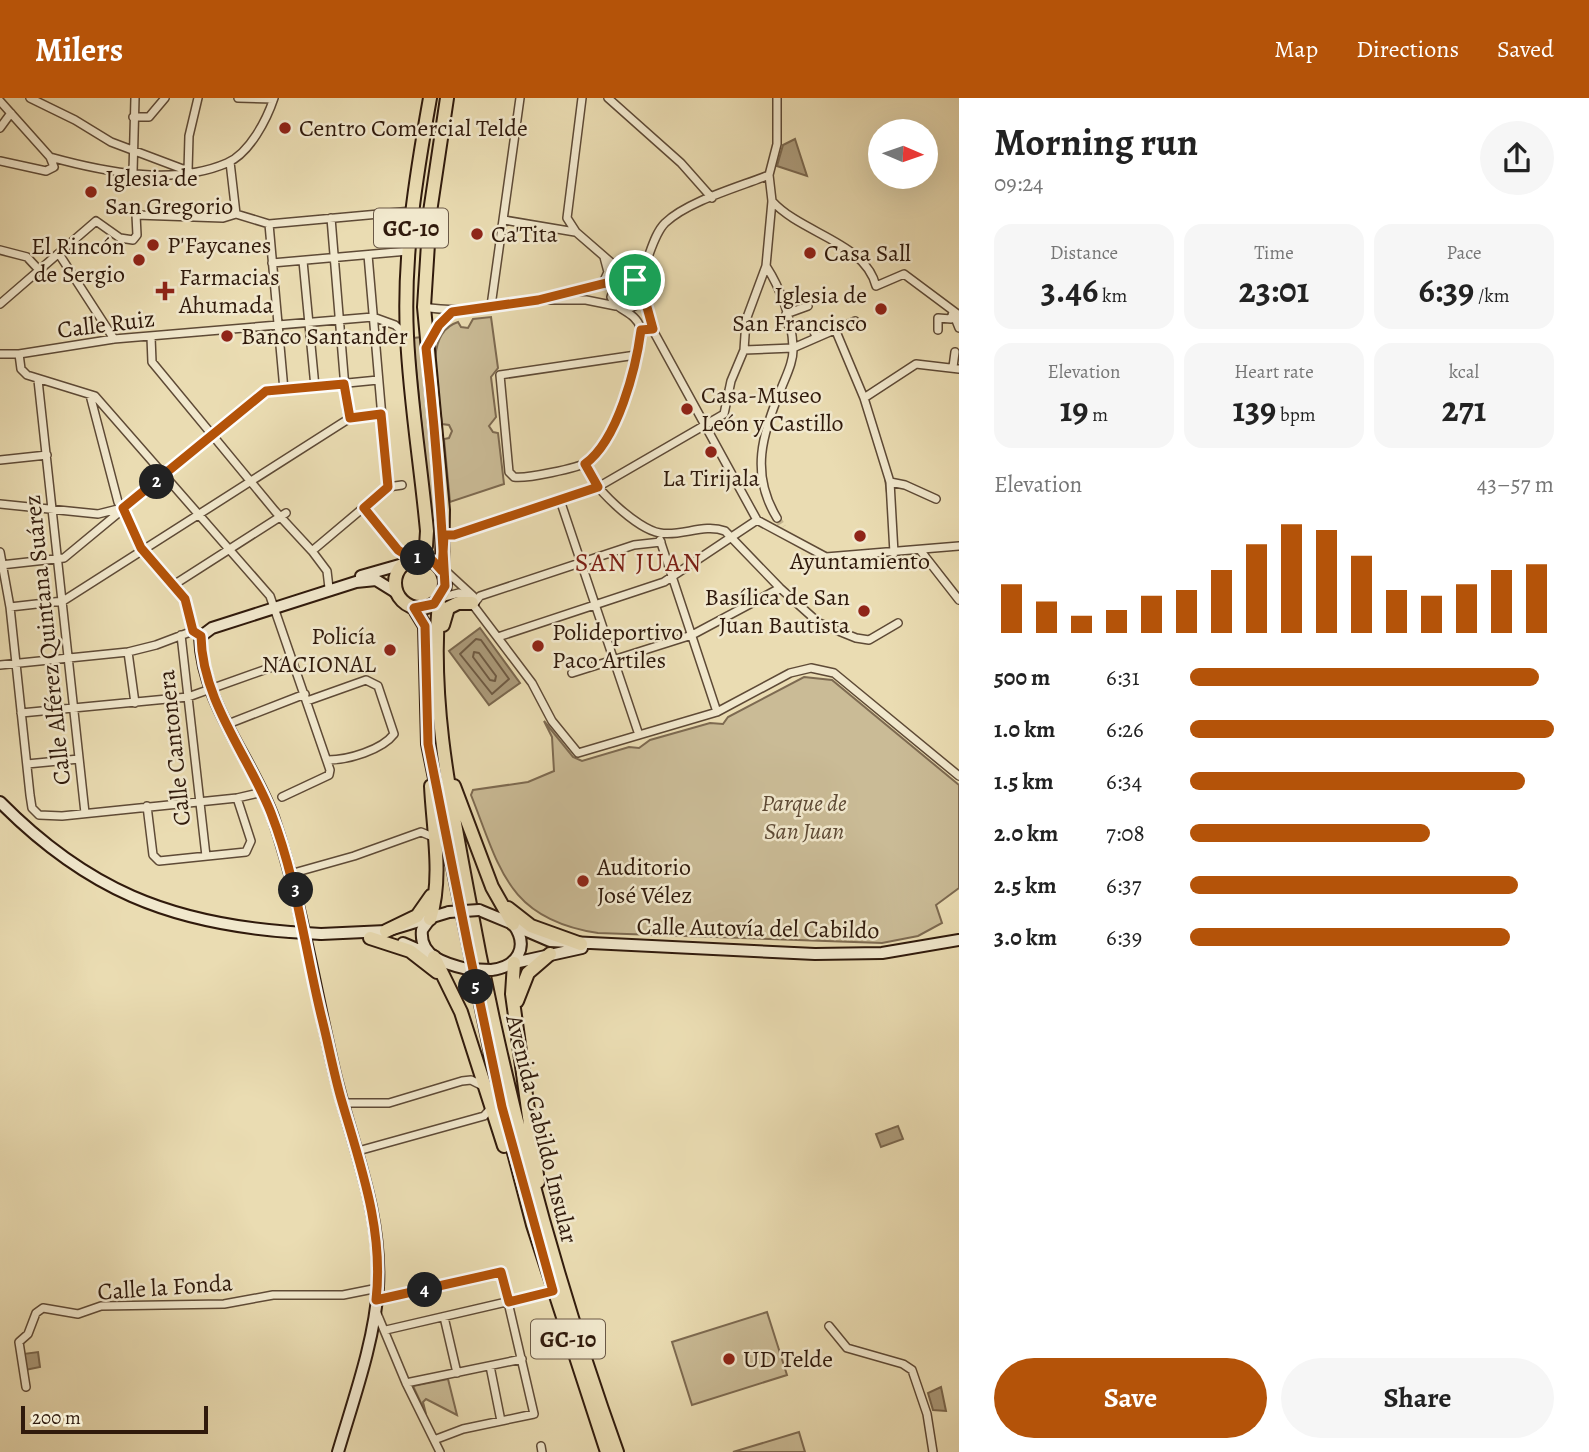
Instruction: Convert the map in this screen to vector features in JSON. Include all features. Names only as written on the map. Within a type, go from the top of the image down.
[{"type":"main road","name":"GC-10","points":[[414,608],[397,593],[395,578],[426,546],[427,531],[407,336],[408,251],[430,98]]},
{"type":"main road","name":"GC-10","points":[[440,599],[445,586],[442,572],[444,535],[424,307],[430,212],[447,98]]},
{"type":"main road","points":[[338,1452],[375,1304],[378,1288],[377,1245],[358,1151],[342,1103],[313,984],[300,904],[262,792],[210,689],[197,634],[355,577],[412,560],[433,561],[442,572]]},
{"type":"main road","points":[[332,587],[376,580],[397,593]]},
{"type":"main road","points":[[414,608],[428,607],[440,599]]},
{"type":"main road","name":"Avenida Cabildo Insular","points":[[440,599],[438,657],[441,750],[477,944],[553,1291],[607,1452]]},
{"type":"main road","points":[[438,657],[448,608],[458,603],[475,601]]},
{"type":"main road","name":"Avenida Cabildo Insular","points":[[414,608],[425,626],[428,744],[502,1107],[538,1228],[617,1452]]},
{"type":"main road","points":[[428,744],[436,879],[430,919],[421,938],[451,988],[491,1108],[538,1228]]},
{"type":"main road","points":[[441,750],[495,895],[514,925],[521,947],[514,963],[515,1008],[538,1228]]},
{"type":"main road","points":[[0,802],[54,851],[87,874],[128,896],[196,920],[290,932],[345,934],[386,931],[449,912],[479,910],[514,925]]},
{"type":"main road","points":[[386,931],[417,916],[429,900],[436,879]]},
{"type":"main road","points":[[495,895],[515,915],[531,926],[581,944]]},
{"type":"main road","name":"Calle Autovía del Cabildo","points":[[514,925],[550,941],[581,944],[815,954],[881,953],[920,949],[959,940]]},
{"type":"main road","points":[[920,949],[959,933]]},
{"type":"main road","points":[[345,934],[412,945],[467,969],[491,970],[514,963]]},
{"type":"main road","points":[[370,938],[410,951],[433,968],[451,988]]},
{"type":"main road","name":"Calle Autovía del Cabildo","points":[[514,963],[597,945]]},
{"type":"main road","points":[[920,949],[959,945]]},
{"type":"main road","points":[[515,1008],[527,972],[550,954]]},
{"type":"street","points":[[30,98],[75,120],[111,142],[132,147],[188,171]]},
{"type":"street","points":[[133,172],[132,117],[135,98]]},
{"type":"street","points":[[132,117],[149,117],[165,98]]},
{"type":"street","points":[[188,171],[190,136],[198,98]]},
{"type":"street","points":[[50,157],[133,172],[173,176],[230,162],[266,123],[274,98],[238,98]]},
{"type":"street","points":[[491,306],[520,98]]},
{"type":"street","points":[[553,226],[561,224],[567,218],[582,98]]},
{"type":"street","points":[[608,98],[681,163],[712,198]]},
{"type":"street","points":[[444,535],[454,535],[598,487],[724,414],[731,381],[744,349],[746,320],[766,266],[772,201],[769,175],[778,144],[777,98]]},
{"type":"street","points":[[0,102],[50,157],[52,170],[0,161]]},
{"type":"street","points":[[0,128],[11,113]]},
{"type":"street","points":[[230,162],[236,214]]},
{"type":"street","points":[[424,307],[452,312],[538,300],[640,276],[653,239],[663,225],[677,214],[769,175]]},
{"type":"street","points":[[772,201],[786,216],[857,254],[873,272],[876,286],[904,274],[956,314],[959,328]]},
{"type":"street","points":[[0,304],[96,221],[120,238],[133,240],[137,235],[136,215],[223,218],[236,214],[269,224],[412,211]]},
{"type":"street","points":[[331,218],[344,384],[350,418]]},
{"type":"street","points":[[567,218],[576,232],[632,279],[643,294],[653,329],[757,520],[783,531],[826,557],[959,546]]},
{"type":"street","points":[[504,220],[553,226],[576,232]]},
{"type":"street","points":[[269,224],[284,390]]},
{"type":"street","points":[[0,250],[27,257],[39,270]]},
{"type":"street","points":[[272,263],[408,251]]},
{"type":"street","points":[[59,254],[114,339]]},
{"type":"street","points":[[368,256],[388,487]]},
{"type":"street","points":[[601,285],[608,272],[604,256]]},
{"type":"street","points":[[303,261],[315,387]]},
{"type":"street","points":[[615,266],[616,282],[611,291],[616,306]]},
{"type":"street","points":[[766,266],[779,287],[793,348],[763,442],[760,475],[763,491],[777,518]]},
{"type":"street","points":[[626,310],[639,304],[643,294]]},
{"type":"street","points":[[538,300],[586,300],[616,306],[626,310],[641,330],[636,355],[621,408],[596,454],[585,464],[514,477],[509,472],[500,374],[636,355]]},
{"type":"street","points":[[786,314],[808,306]]},
{"type":"street","points":[[426,348],[439,325],[452,312]]},
{"type":"street","points":[[937,330],[939,318],[951,319],[956,314]]},
{"type":"street","points":[[373,317],[395,325],[407,336]]},
{"type":"street","name":"Calle Ruiz","points":[[0,354],[19,354],[114,339],[373,317]]},
{"type":"street","points":[[744,349],[793,348],[855,321]]},
{"type":"street","points":[[788,325],[812,326],[816,337]]},
{"type":"street","points":[[641,330],[653,329]]},
{"type":"street","points":[[835,329],[864,398],[890,482],[895,553]]},
{"type":"street","points":[[151,337],[152,362],[250,481],[284,515],[313,551],[327,571],[332,587]]},
{"type":"street","points":[[864,398],[916,364],[956,368],[955,352]]},
{"type":"street","points":[[19,354],[23,373],[38,380],[90,394],[199,512],[228,550],[270,596],[328,760],[329,775],[282,797]]},
{"type":"street","name":"Calle Alférez Quintana Suárez","points":[[38,380],[54,507],[85,813]]},
{"type":"street","points":[[1,565],[59,561],[266,391],[378,380]]},
{"type":"street","points":[[0,665],[128,652],[181,635],[197,634],[185,599],[141,548],[111,485],[99,405]]},
{"type":"street","points":[[10,607],[63,600],[141,548],[350,418],[381,414]]},
{"type":"street","points":[[0,460],[47,455]]},
{"type":"street","points":[[585,464],[598,487],[628,516],[658,533],[719,529],[725,531],[780,588],[819,623],[856,638],[869,640],[898,623]]},
{"type":"street","points":[[890,482],[905,485],[936,499]]},
{"type":"street","points":[[313,551],[388,487],[402,485]]},
{"type":"street","points":[[560,500],[639,735]]},
{"type":"street","points":[[0,504],[54,507],[99,514],[123,508]]},
{"type":"street","points":[[364,508],[391,543],[412,560]]},
{"type":"street","points":[[172,586],[284,515]]},
{"type":"street","points":[[498,637],[672,578],[757,520]]},
{"type":"street","points":[[658,533],[717,712]]},
{"type":"street","points":[[440,599],[459,593],[475,601],[634,545],[661,542]]},
{"type":"street","points":[[920,550],[959,600]]},
{"type":"street","points":[[0,552],[10,607],[32,808],[46,817],[237,798],[262,792]]},
{"type":"street","points":[[442,572],[448,573],[470,594],[532,683],[552,721],[578,752],[717,712],[790,673],[811,668],[824,670],[846,681],[959,776]]},
{"type":"street","points":[[572,673],[692,635],[780,588]]},
{"type":"street","name":"Calle Cantonera","points":[[181,635],[205,856]]},
{"type":"street","points":[[128,652],[135,703]]},
{"type":"street","points":[[21,713],[188,698],[292,660]]},
{"type":"street","points":[[228,724],[366,680],[378,686],[394,734],[388,742],[342,760],[328,760]]},
{"type":"street","points":[[27,764],[79,759]]},
{"type":"street","points":[[147,806],[153,856],[159,861],[246,852],[251,847],[237,798]]},
{"type":"street","points":[[290,874],[354,856],[421,832],[433,837]]},
{"type":"street","points":[[342,1103],[389,1103],[471,1080],[486,1089]]},
{"type":"street","points":[[358,1151],[484,1116],[491,1108]]},
{"type":"street","points":[[434,1440],[534,1414],[501,1272],[375,1304],[406,1383],[434,1440],[440,1452]]},
{"type":"street","name":"Calle la Fonda","points":[[26,1387],[19,1342],[28,1334],[36,1313],[43,1308],[78,1314],[101,1306],[224,1304],[273,1295],[343,1295],[378,1288]]},
{"type":"street","points":[[386,1330],[553,1291]]},
{"type":"street","points":[[444,1317],[457,1373]]},
{"type":"street","points":[[829,1326],[847,1348],[902,1364],[912,1370],[927,1414],[933,1452]]},
{"type":"street","points":[[406,1383],[522,1359]]},
{"type":"street","points":[[491,1366],[501,1421]]},
{"type":"green space","points":[[491,317],[498,368],[491,377],[496,417],[489,426],[493,432],[498,433],[504,484],[450,502],[444,439],[449,438],[452,431],[449,425],[442,424],[436,382],[436,352],[439,339],[447,329],[458,322],[461,327],[468,328],[473,319]]},
{"type":"green space","points":[[422,337],[441,519],[431,521],[413,338]]},
{"type":"green space","name":"Parque de San Juan","points":[[804,677],[832,680],[959,785],[959,888],[936,905],[942,923],[918,936],[882,943],[598,933],[568,926],[544,916],[525,902],[511,886],[490,845],[471,795],[473,790],[528,782],[554,771],[552,737],[544,721],[573,757],[582,761],[629,747],[639,748],[650,740],[710,723],[723,724],[728,717]]},
{"type":"green space","name":"UD Telde","points":[[767,1312],[787,1375],[692,1405],[672,1342]]},
{"type":"green space","points":[[448,1379],[457,1415],[426,1399],[423,1402],[426,1414],[413,1386]]},
{"type":"green space","points":[[799,1432],[805,1452],[733,1452]]},
{"type":"water","points":[[795,139],[807,176],[777,166],[783,145]]},
{"type":"water","points":[[480,628],[520,683],[489,705],[449,651]]},
{"type":"water","points":[[898,1126],[903,1139],[881,1147],[876,1134]]},
{"type":"water","points":[[38,1352],[40,1367],[25,1370],[23,1354]]},
{"type":"water","points":[[941,1387],[946,1411],[933,1410],[928,1393]]},
{"type":"waterway","points":[[885,478],[887,493]]},
{"type":"tunnel","points":[[777,518],[783,527]]},
{"type":"place","name":"Centro Comercial Telde","points":[[285,128]]},
{"type":"place","name":"Iglesia de San Gregorio","points":[[91,192]]},
{"type":"place","name":"Ca'Tita","points":[[477,234]]},
{"type":"place","name":"P'Faycanes","points":[[153,245]]},
{"type":"place","name":"Casa Sall","points":[[810,253]]},
{"type":"place","name":"El Rincón de Sergio","points":[[139,260]]},
{"type":"place","name":"Farmacias Ahumada","points":[[165,291]]},
{"type":"place","name":"Iglesia de San Francisco","points":[[881,309]]},
{"type":"place","name":"Banco Santander","points":[[227,336]]},
{"type":"place","name":"Casa-Museo León y Castillo","points":[[687,409]]},
{"type":"place","name":"La Tirijala","points":[[711,452]]},
{"type":"place","name":"Ayuntamiento","points":[[860,536]]},
{"type":"place","name":"Basílica de San Juan Bautista","points":[[864,611]]},
{"type":"place","name":"Polideportivo Paco Artiles","points":[[538,646]]},
{"type":"place","name":"Policía NACIONAL","points":[[390,650]]},
{"type":"place","name":"Auditorio José Vélez","points":[[583,881]]},
{"type":"place","name":"UD Telde","points":[[729,1359]]},
{"type":"district","name":"SAN JUAN","points":[[639,562]]},
{"type":"route","points":[[635,280],[622,279],[538,300],[452,312],[433,333],[426,348],[443,510],[442,571],[445,578],[445,586],[439,600],[428,607],[414,608],[425,626],[428,744],[502,1107],[553,1291],[509,1302],[501,1272],[376,1300],[377,1245],[370,1202],[313,984],[300,904],[272,816],[260,785],[210,689],[201,636],[193,631],[185,599],[141,548],[123,508],[266,391],[344,384],[346,412],[350,418],[381,414],[388,487],[364,508],[398,550],[412,559],[433,561],[442,571],[444,535],[454,535],[598,487],[585,464],[605,440],[621,408],[634,366],[641,330],[653,329],[642,289],[635,280]]}]
